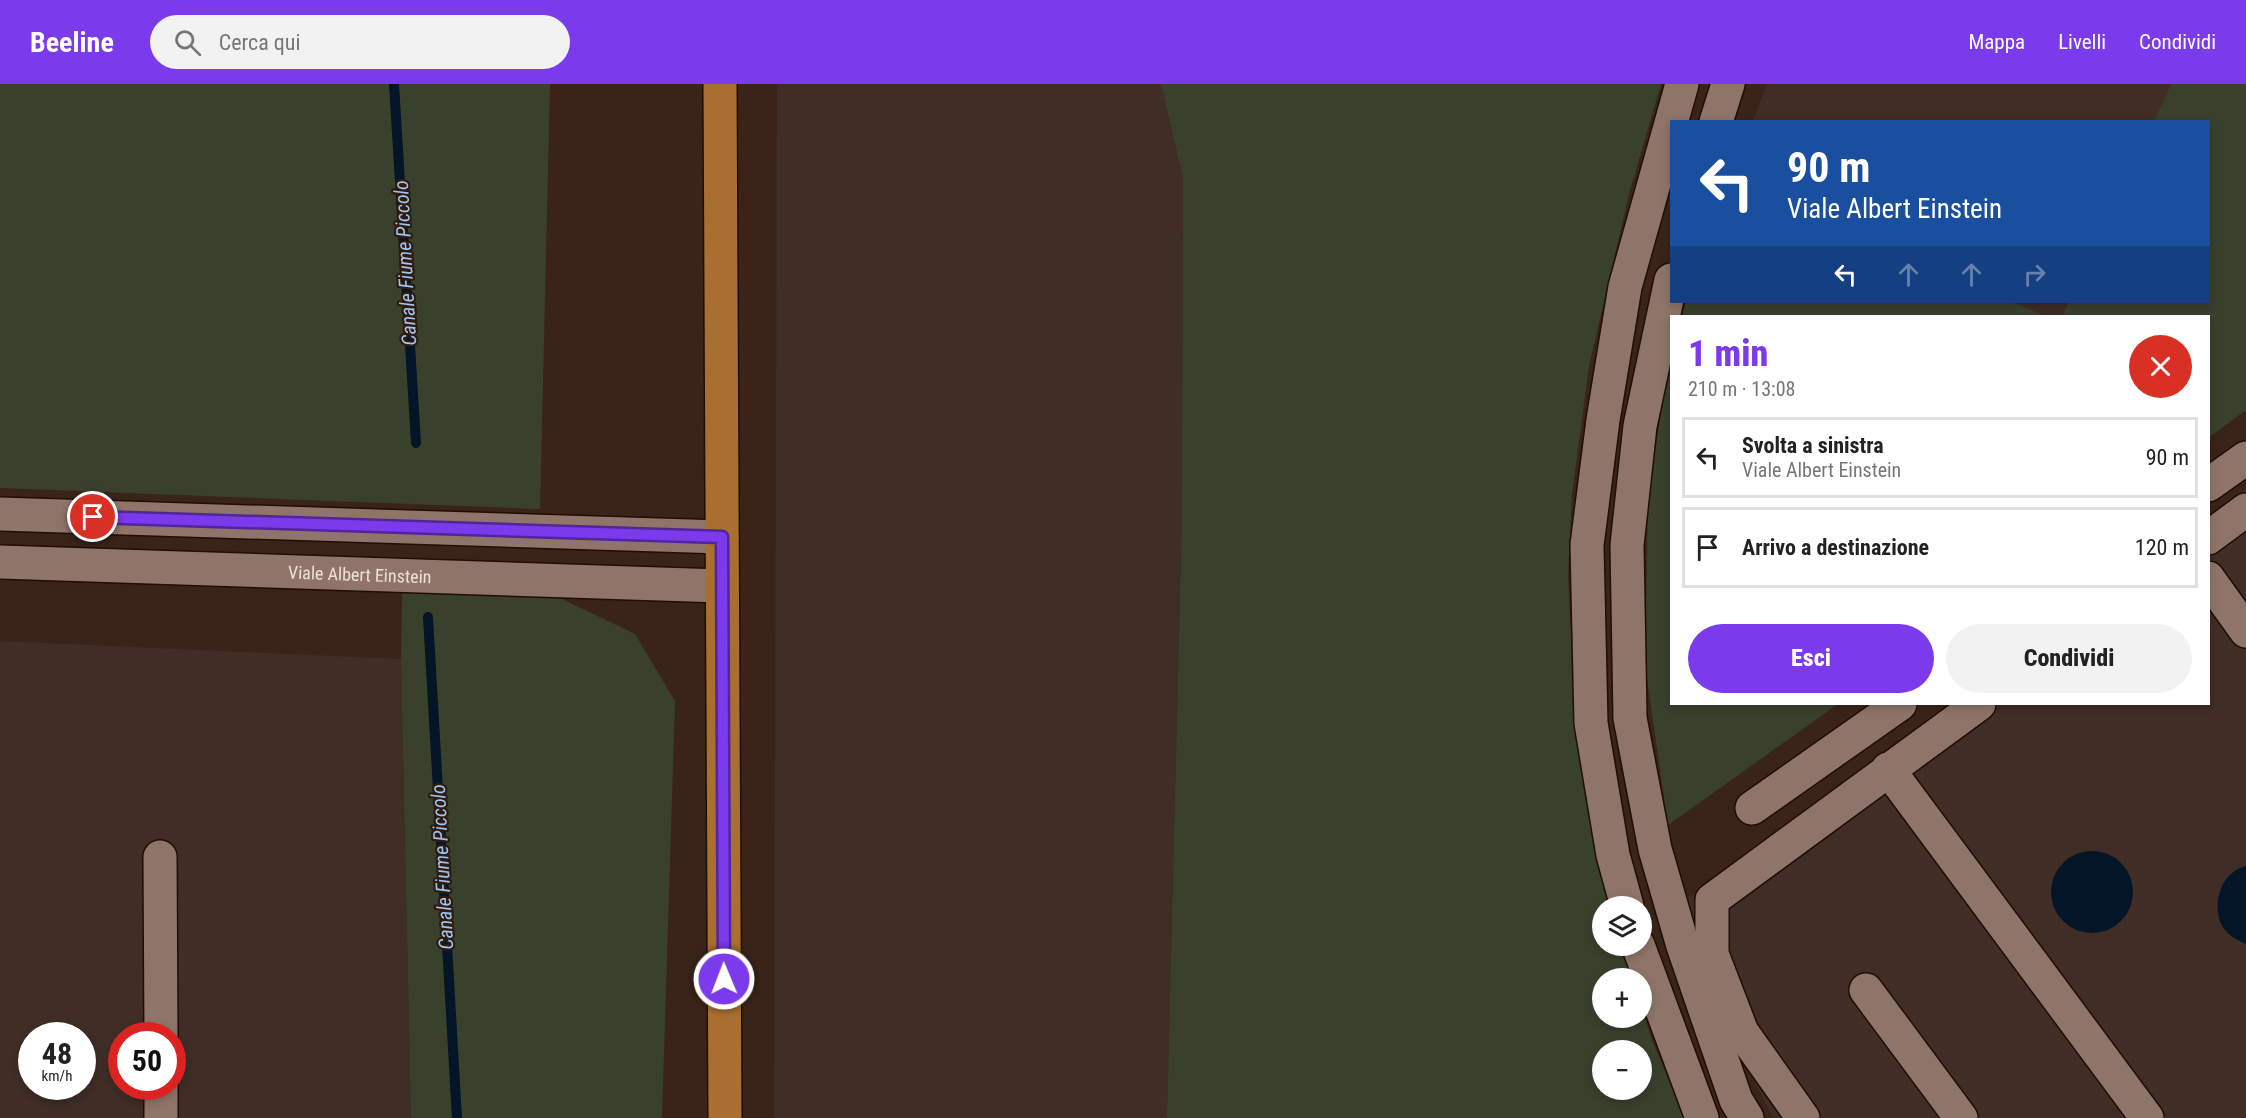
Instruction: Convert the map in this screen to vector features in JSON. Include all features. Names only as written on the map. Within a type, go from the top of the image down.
[{"type":"main road","points":[[720,84],[725,1118]]},
{"type":"street","points":[[1672,120],[1682,84]]},
{"type":"street","points":[[1717,120],[1728,84]]},
{"type":"street","points":[[1625,896],[1613,855],[1592,723],[1587,545],[1603,420],[1625,287],[1670,127]]},
{"type":"street","points":[[1670,285],[1640,426],[1627,544],[1630,718],[1655,849],[1683,946],[1736,1100],[1747,1118]]},
{"type":"street","points":[[2210,484],[2246,458]]},
{"type":"street","points":[[2210,537],[2246,510]]},
{"type":"street","points":[[0,514],[722,537]]},
{"type":"street","name":"Viale Albert Einstein","points":[[0,562],[721,586]]},
{"type":"street","points":[[2210,581],[2246,631]]},
{"type":"street","points":[[1752,808],[1899,705]]},
{"type":"street","points":[[1803,1118],[1742,1032],[1712,954],[1713,900],[1978,705]]},
{"type":"street","points":[[1888,769],[2147,1118]]},
{"type":"street","points":[[160,857],[161,1022]]},
{"type":"street","points":[[1642,956],[1702,1118]]},
{"type":"street","points":[[1866,990],[1961,1118]]},
{"type":"street","points":[[161,1100],[161,1118]]},
{"type":"shaded area","points":[[777,84],[1161,84],[1183,178],[1182,516],[1167,1118],[774,1118]]},
{"type":"shaded area","points":[[1767,84],[2171,84],[2154,120],[1753,120]]},
{"type":"shaded area","points":[[2014,303],[2068,303],[2062,315],[2044,315]]},
{"type":"shaded area","points":[[2246,489],[2246,1118],[1773,1118],[1732,1038],[1687,899],[1955,705],[2210,705],[2210,516]]},
{"type":"shaded area","points":[[0,641],[401,659],[411,1118],[0,1118]]},
{"type":"green space","points":[[0,84],[550,84],[540,509],[0,488]]},
{"type":"green space","points":[[1161,84],[1661,84],[1629,194],[1589,366],[1572,495],[1568,577],[1576,734],[1610,896],[1592,896],[1592,956],[1625,956],[1629,968],[1592,968],[1592,1028],[1648,1028],[1652,1040],[1592,1040],[1592,1100],[1652,1100],[1652,1041],[1685,1118],[1167,1118],[1182,516],[1183,178]]},
{"type":"green space","points":[[2171,84],[2246,84],[2246,410],[2210,437],[2210,315],[2062,315],[2068,303],[2210,303],[2210,120],[2154,120]]},
{"type":"green space","points":[[1686,303],[2014,303],[2044,315],[1682,315]]},
{"type":"green space","points":[[1670,356],[1670,705],[1837,705],[1668,825],[1645,666],[1648,496]]},
{"type":"green space","points":[[402,589],[493,590],[562,599],[635,634],[675,701],[662,1118],[411,1118],[401,659]]},
{"type":"water","points":[[2092,851],[2108,854],[2121,863],[2130,876],[2133,892],[2130,908],[2121,921],[2108,930],[2092,933],[2076,930],[2063,921],[2054,908],[2051,892],[2054,876],[2063,863],[2076,854]]},
{"type":"water","points":[[2246,866],[2246,944],[2223,928],[2218,915],[2218,898],[2230,874]]},
{"type":"waterway","name":"Canale Fiume Piccolo","points":[[394,84],[416,443]]},
{"type":"waterway","name":"Canale Fiume Piccolo","points":[[428,617],[457,1118]]},
{"type":"route","points":[[93,517],[722,537],[724,979]]}]
